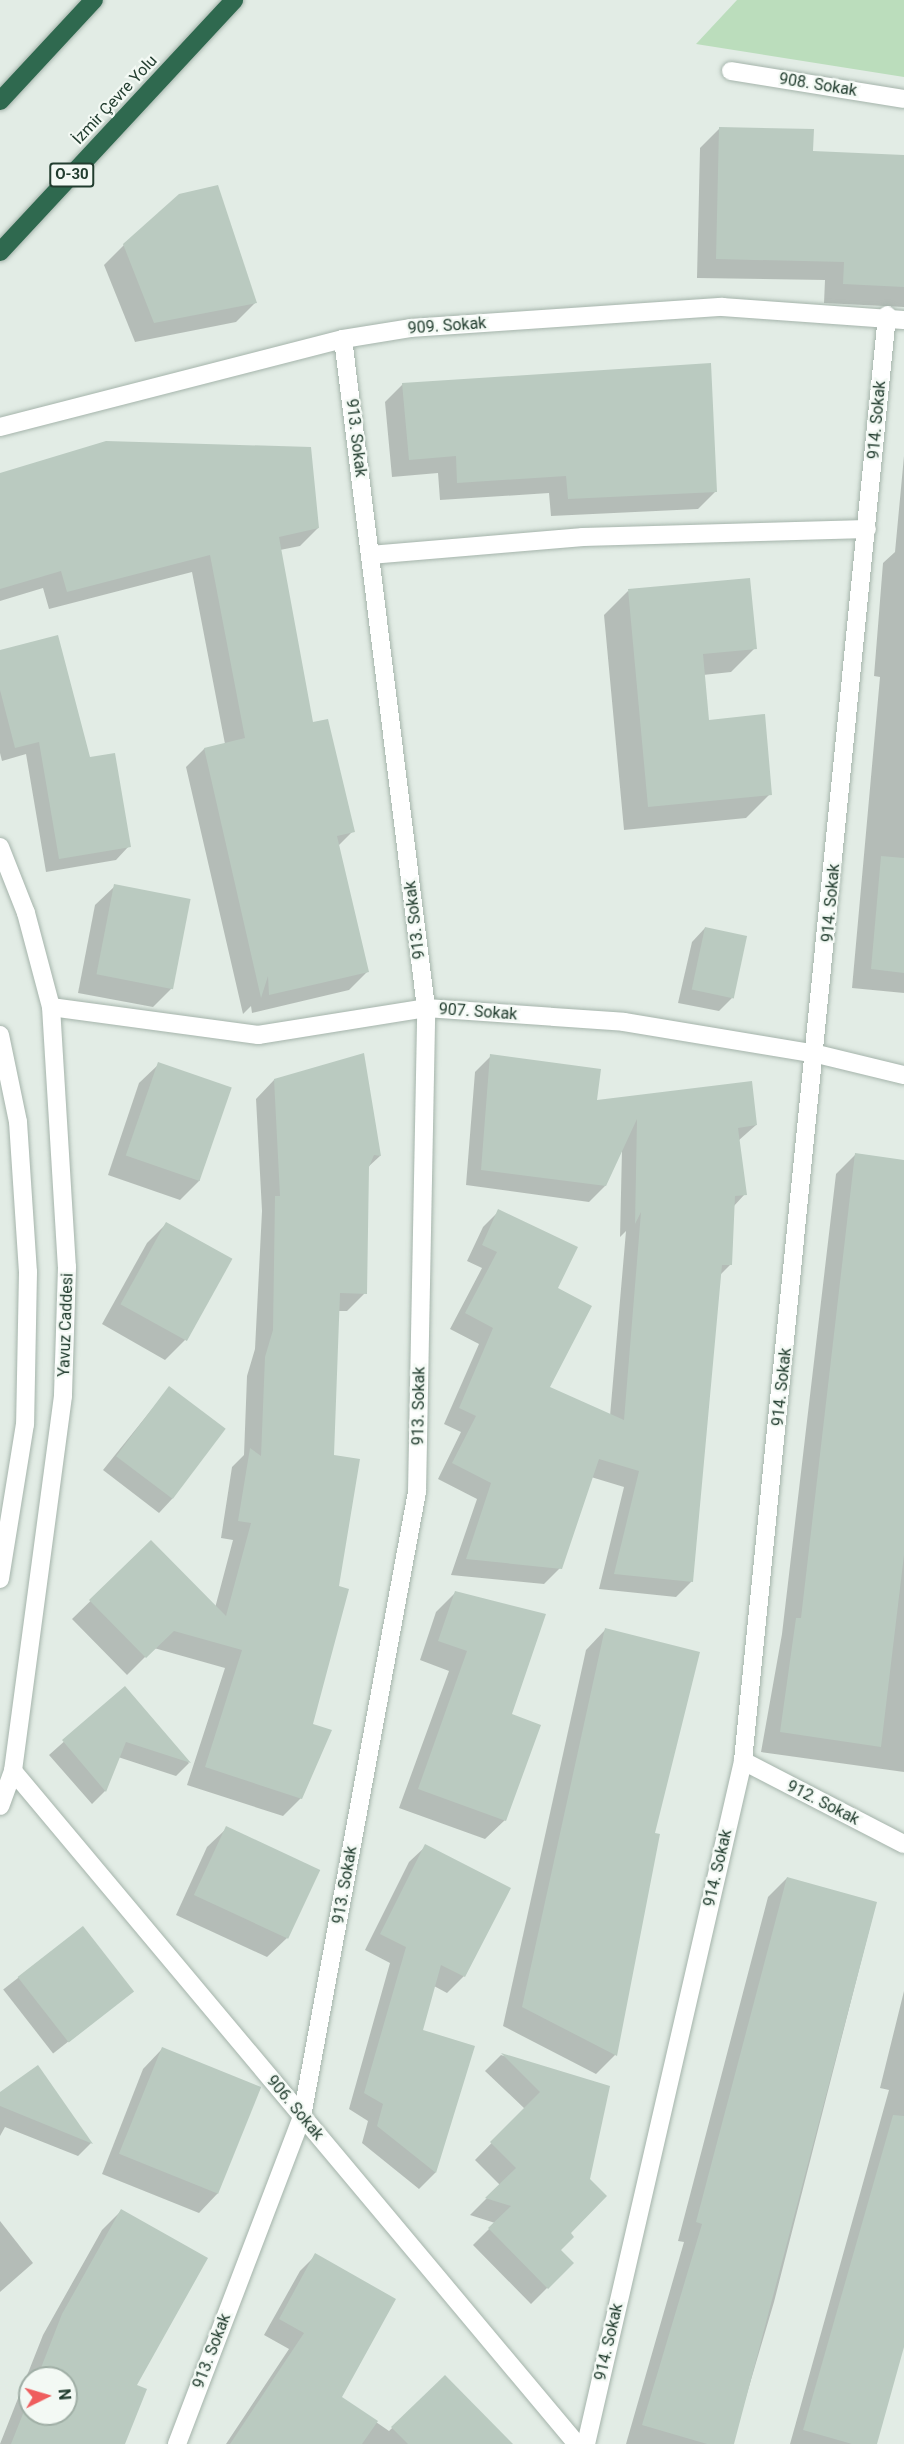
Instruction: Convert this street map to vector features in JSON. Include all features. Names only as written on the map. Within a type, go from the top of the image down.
[{"type":"highway","name":"İzmir Çevre Yolu","points":[[0,252],[234,0]]},
{"type":"highway","points":[[0,101],[91,3]]},
{"type":"street","name":"908. Sokak","points":[[731,71],[904,99]]},
{"type":"street","name":"909. Sokak","points":[[9,425],[343,339],[410,328],[722,307],[896,317]]},
{"type":"street","name":"914. Sokak","points":[[586,2444],[743,1761],[817,1054],[867,529],[896,317]]},
{"type":"street","name":"913. Sokak","points":[[177,2444],[302,2116],[417,1492],[426,1008],[343,339]]},
{"type":"street","points":[[0,412],[9,425]]},
{"type":"street","points":[[370,555],[583,537],[867,529]]},
{"type":"street","name":"Yavuz Caddesi","points":[[0,848],[26,913],[51,1007],[68,1267],[63,1396],[13,1772],[0,1806]]},
{"type":"street","name":"907. Sokak","points":[[51,1007],[258,1035],[426,1008],[624,1022],[817,1054],[904,1075]]},
{"type":"street","points":[[0,1035],[18,1122],[28,1272],[25,1424],[0,1579]]},
{"type":"street","name":"912. Sokak","points":[[743,1761],[904,1844]]},
{"type":"street","name":"906. Sokak","points":[[13,1772],[577,2444]]},
{"type":"green space","points":[[737,0],[904,0],[904,77],[696,44]]},
{"type":"building","points":[[719,127],[814,129],[813,151],[904,155],[904,287],[843,284],[844,262],[716,259]]},
{"type":"building","points":[[218,185],[257,303],[154,323],[123,244],[179,194]]},
{"type":"building","points":[[711,363],[717,492],[568,499],[566,476],[457,483],[456,456],[409,460],[402,383]]},
{"type":"building","points":[[106,441],[311,447],[319,528],[279,537],[313,722],[328,719],[355,832],[337,836],[369,972],[269,995],[268,976],[261,998],[204,748],[245,738],[210,555],[67,592],[61,571],[0,589],[0,473]]},
{"type":"building","points":[[750,578],[757,649],[703,654],[709,720],[765,714],[772,795],[648,807],[628,589]]},
{"type":"building","points":[[58,635],[90,757],[115,753],[131,847],[59,859],[39,742],[15,748],[0,690],[0,650]]},
{"type":"building","points":[[881,856],[904,858],[904,973],[871,969]]},
{"type":"building","points":[[114,884],[191,899],[173,989],[96,974]]},
{"type":"building","points":[[705,927],[747,936],[734,999],[692,990]]},
{"type":"building","points":[[364,1053],[381,1156],[374,1155],[369,1167],[367,1294],[340,1293],[334,1455],[360,1459],[339,1586],[349,1589],[313,1724],[332,1730],[302,1799],[205,1767],[242,1650],[174,1631],[146,1658],[89,1600],[151,1540],[226,1616],[251,1523],[238,1521],[250,1448],[261,1456],[265,1357],[273,1330],[275,1196],[280,1196],[274,1079]]},
{"type":"building","points":[[490,1054],[601,1069],[597,1100],[752,1081],[757,1125],[738,1128],[747,1195],[735,1196],[732,1265],[722,1265],[693,1582],[614,1574],[639,1471],[599,1459],[562,1569],[466,1559],[491,1483],[452,1463],[476,1416],[459,1408],[493,1328],[465,1313],[497,1252],[482,1245],[498,1209],[578,1247],[558,1288],[592,1306],[550,1387],[624,1420],[641,1212],[635,1224],[637,1119],[606,1186],[481,1170]]},
{"type":"building","points":[[158,1062],[232,1087],[200,1181],[126,1156]]},
{"type":"building","points":[[855,1153],[904,1160],[904,1555],[881,1747],[780,1732],[796,1618],[801,1618]]},
{"type":"building","points":[[166,1222],[232,1259],[187,1341],[120,1304]]},
{"type":"building","points":[[169,1386],[226,1429],[173,1499],[116,1456]]},
{"type":"building","points":[[455,1591],[546,1614],[512,1714],[541,1725],[506,1821],[418,1789],[467,1651],[438,1641]]},
{"type":"building","points":[[605,1628],[700,1652],[655,1833],[660,1834],[617,2056],[522,2007]]},
{"type":"building","points":[[125,1686],[191,1763],[126,1742],[106,1792],[62,1740]]},
{"type":"building","points":[[226,1826],[320,1870],[288,1939],[194,1895]]},
{"type":"building","points":[[425,1844],[511,1888],[465,1977],[441,1965],[423,2030],[475,2046],[436,2173],[377,2126],[383,2104],[364,2093],[406,1947],[380,1934]]},
{"type":"building","points":[[787,1877],[877,1902],[734,2444],[707,2444],[642,2425],[702,2224],[696,2222]]},
{"type":"building","points":[[83,1926],[134,1991],[69,2043],[18,1977]]},
{"type":"building","points":[[162,2047],[261,2087],[218,2194],[119,2154]]},
{"type":"building","points":[[501,2053],[610,2086],[590,2179],[607,2196],[571,2233],[574,2237],[561,2250],[574,2263],[548,2289],[488,2228],[511,2206],[485,2198],[516,2168],[490,2142],[540,2092]]},
{"type":"building","points":[[38,2065],[93,2144],[0,2106],[0,2092]]},
{"type":"building","points":[[893,2115],[904,2116],[904,2347],[877,2444],[852,2444],[803,2430]]},
{"type":"building","points":[[121,2209],[208,2258],[137,2385],[147,2389],[125,2444],[11,2444],[18,2426],[78,2426],[78,2366],[42,2366],[62,2314]]},
{"type":"building","points":[[315,2253],[396,2299],[342,2397],[378,2421],[362,2444],[230,2444],[304,2333],[279,2319]]},
{"type":"building","points":[[445,2375],[513,2444],[408,2444],[391,2427]]}]
